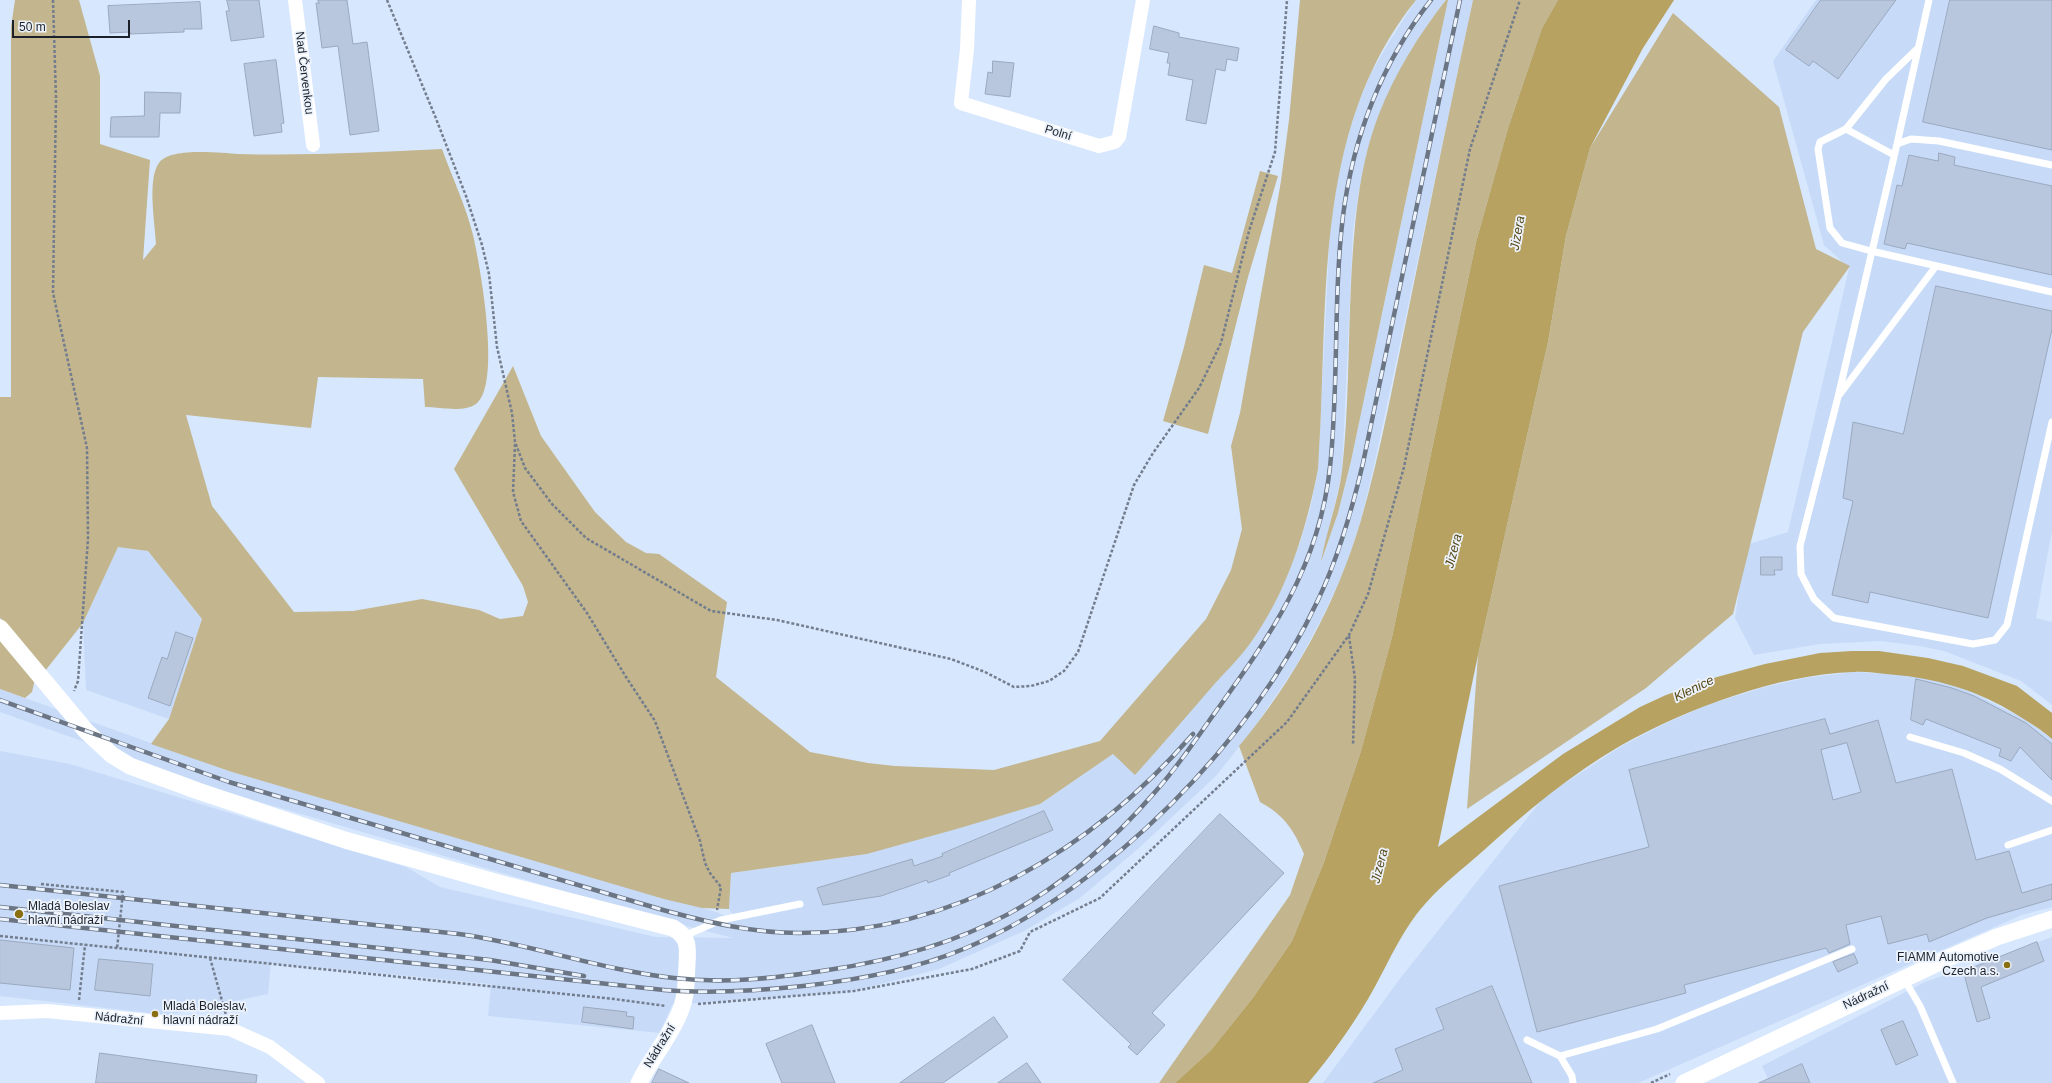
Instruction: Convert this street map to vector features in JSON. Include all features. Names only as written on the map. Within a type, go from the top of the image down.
[{"type":"street","name":"Nad Červenkou","points":[[295,0],[314,145]]},
{"type":"street","name":"Polní","points":[[969,0],[967,49],[961,103],[1099,146],[1115,142],[1119,137],[1143,0]]},
{"type":"street","points":[[0,628],[86,731],[112,755],[130,766],[149,774],[346,840],[502,884],[673,928],[684,936]]},
{"type":"street","name":"Nádražní","points":[[1684,1083],[1904,979],[1997,938],[2052,919]]},
{"type":"street","name":"Nádražní","points":[[639,1083],[649,1062],[668,1036],[682,1009],[688,948],[684,936]]},
{"type":"street","name":"Nádražní","points":[[0,1013],[47,1012],[230,1029],[270,1047],[318,1083]]},
{"type":"lane","points":[[1929,0],[1838,397],[1800,546],[1801,574],[1814,599],[1834,618],[1973,644],[1995,640],[2008,625],[2049,446],[2052,422]]},
{"type":"lane","points":[[1918,48],[1886,79],[1846,129],[1820,142],[1818,149],[1830,228],[1842,243],[1871,251],[2052,292]]},
{"type":"lane","points":[[1846,129],[1894,155]]},
{"type":"lane","points":[[1897,144],[1911,139],[1939,141],[2052,165]]},
{"type":"lane","points":[[1838,397],[1936,266]]},
{"type":"lane","points":[[1910,737],[1964,753],[2000,769],[2052,801]]},
{"type":"lane","points":[[2008,845],[2052,830]]},
{"type":"lane","points":[[684,936],[721,920],[800,904]]},
{"type":"lane","points":[[1560,1056],[1657,1029],[1852,949]]},
{"type":"lane","points":[[1904,979],[1920,1006],[1953,1083]]},
{"type":"lane","points":[[1527,1040],[1560,1056],[1572,1076],[1573,1083]]},
{"type":"path","points":[[53,0],[56,98],[53,292],[87,448],[88,539],[78,681],[67,708]]},
{"type":"path","points":[[387,0],[458,174],[482,245],[489,274],[497,347],[512,413],[515,442],[513,492],[521,521],[587,613],[655,721],[700,841],[710,873],[722,887],[715,914],[721,920]]},
{"type":"path","points":[[515,442],[525,468],[552,504],[586,538],[710,611],[792,623],[950,659],[985,672],[1014,686],[1031,686],[1049,681],[1064,671],[1078,652],[1134,485],[1153,453],[1199,388],[1222,343],[1249,231],[1275,152],[1287,0]]},
{"type":"path","points":[[0,936],[614,999],[682,1009],[702,1003],[854,991],[972,969],[1020,951],[1030,932],[1100,898],[1287,722],[1349,635],[1368,594],[1404,467],[1470,149],[1520,0]]},
{"type":"path","points":[[1349,635],[1355,679],[1353,745]]},
{"type":"path","points":[[41,884],[124,892],[117,949]]},
{"type":"path","points":[[78,1015],[85,945]]},
{"type":"path","points":[[210,958],[230,1029]]},
{"type":"shaded area","points":[[15,0],[79,0],[100,76],[100,144],[150,160],[143,260],[156,244],[153,213],[153,179],[155,170],[159,163],[165,158],[173,155],[196,152],[238,154],[314,154],[442,149],[470,224],[484,297],[487,324],[487,374],[484,393],[476,404],[471,407],[458,409],[425,407],[423,379],[318,377],[311,428],[186,415],[212,506],[294,612],[353,611],[422,599],[479,610],[500,619],[523,616],[528,602],[523,586],[454,469],[513,366],[541,436],[595,512],[626,542],[646,553],[659,554],[727,602],[716,677],[810,752],[868,763],[895,766],[994,770],[1100,741],[1206,619],[1231,570],[1242,529],[1231,446],[1240,413],[1281,181],[1289,120],[1300,0],[1416,0],[1382,52],[1357,107],[1341,165],[1331,224],[1326,285],[1318,469],[1308,515],[1293,561],[1274,604],[1249,645],[1135,775],[1113,754],[1040,804],[867,854],[731,873],[729,909],[702,908],[664,899],[232,772],[151,744],[169,719],[202,619],[148,551],[118,547],[83,623],[45,671],[8,625],[0,618],[0,397],[11,397],[11,27]]},
{"type":"shaded area","points":[[1416,0],[1446,0],[1409,53],[1359,190],[1353,231],[1342,472],[1322,560],[1338,513],[1351,461],[1448,0],[1473,0],[1374,466],[1361,520],[1344,571],[1322,618],[1296,666],[1254,728],[1216,776],[1139,848],[1080,898],[1024,931],[939,969],[857,990],[672,1005],[660,1033],[488,1016],[491,984],[271,963],[268,994],[168,1015],[0,996],[0,751],[70,764],[406,867],[440,887],[656,937],[733,938],[659,919],[226,792],[0,712],[0,689],[232,772],[716,912],[737,920],[729,909],[731,873],[867,854],[1040,804],[1113,754],[1270,610],[1287,576],[1301,540],[1311,505],[1318,469],[1330,229],[1336,186],[1345,146],[1357,107],[1371,73]]},
{"type":"shaded area","points":[[1446,0],[1448,0],[1351,461],[1338,513],[1321,562],[1338,494],[1342,471],[1347,401],[1354,241],[1358,198],[1366,155],[1379,114],[1392,84],[1408,54],[1426,26]]},
{"type":"shaded area","points":[[1473,0],[1558,0],[1542,28],[1508,128],[1476,242],[1392,637],[1361,751],[1324,862],[1292,941],[1252,999],[1211,1050],[1175,1083],[1159,1083],[1290,895],[1304,854],[1292,830],[1282,818],[1276,812],[1260,802],[1239,746],[1278,695],[1312,639],[1340,581],[1361,520],[1375,468],[1387,414]]},
{"type":"shaded area","points":[[1816,0],[2052,0],[2052,531],[2036,618],[2052,622],[2052,705],[2021,681],[1944,651],[1919,646],[1881,641],[1820,644],[1754,655],[1735,618],[1746,545],[1788,532],[1849,268],[1824,245],[1773,61]]},
{"type":"shaded area","points":[[1673,13],[1779,107],[1816,249],[1850,266],[1803,332],[1733,614],[1646,688],[1467,809],[1478,655],[1548,342],[1566,236],[1590,148]]},
{"type":"shaded area","points":[[1260,171],[1278,176],[1248,277],[1208,434],[1163,421],[1184,347],[1204,265],[1232,273]]},
{"type":"shaded area","points":[[118,547],[148,551],[202,619],[169,719],[86,690],[83,623]]},
{"type":"shaded area","points":[[0,636],[35,679],[32,692],[25,698],[0,689]]},
{"type":"shaded area","points":[[1854,672],[1906,675],[1936,680],[1967,690],[2023,718],[2052,739],[2052,907],[2022,915],[1638,1083],[1323,1083],[1402,976],[1544,797],[1620,747],[1660,726],[1707,705],[1765,687],[1805,678]]},
{"type":"shaded area","points":[[2052,937],[2052,1083],[1770,1083],[1762,1066],[1925,982]]},
{"type":"water","points":[[1558,0],[1674,0],[1643,48],[1590,148],[1566,236],[1548,342],[1478,655],[1438,847],[1563,754],[1640,707],[1666,695],[1717,677],[1765,664],[1820,653],[1879,651],[1928,658],[1963,666],[2017,686],[2052,713],[2052,739],[2034,725],[2002,706],[1974,693],[1931,680],[1870,672],[1825,674],[1795,679],[1733,696],[1703,707],[1646,732],[1620,746],[1584,769],[1532,808],[1453,876],[1425,904],[1408,926],[1375,987],[1347,1032],[1308,1083],[1175,1083],[1211,1050],[1252,999],[1292,941],[1324,862],[1361,751],[1392,637],[1476,242],[1508,128],[1542,28]]},
{"type":"building","points":[[227,0],[259,0],[264,37],[231,41],[226,11],[229,11]]},
{"type":"building","points":[[318,0],[347,0],[353,44],[367,42],[379,131],[350,135],[338,46],[322,48],[316,3],[319,3]]},
{"type":"building","points":[[1821,0],[1896,0],[1838,79],[1813,61],[1809,66],[1786,50]]},
{"type":"building","points":[[1950,0],[2052,0],[2052,150],[1923,122]]},
{"type":"building","points":[[200,2],[202,29],[184,29],[184,32],[130,34],[130,32],[110,33],[108,6]]},
{"type":"building","points":[[1154,26],[1179,33],[1179,37],[1239,48],[1237,61],[1227,59],[1225,71],[1216,69],[1206,124],[1186,120],[1193,80],[1168,75],[1170,63],[1167,63],[1169,53],[1150,49]]},
{"type":"building","points":[[276,60],[284,123],[281,124],[282,132],[254,136],[244,64]]},
{"type":"building","points":[[993,61],[1014,63],[1010,97],[985,94],[988,72],[992,73]]},
{"type":"building","points":[[145,92],[181,93],[180,113],[160,113],[159,137],[110,137],[111,117],[144,116]]},
{"type":"building","points":[[1939,153],[1955,157],[1954,165],[2052,186],[2052,275],[1907,243],[1905,249],[1884,244],[1897,185],[1902,186],[1909,155],[1938,161]]},
{"type":"building","points":[[1936,286],[2052,311],[2052,329],[1988,618],[1870,592],[1868,603],[1832,595],[1853,501],[1843,498],[1853,422],[1903,434]]},
{"type":"building","points":[[1761,557],[1782,557],[1782,570],[1774,570],[1775,575],[1761,575]]},
{"type":"building","points":[[176,632],[193,638],[170,706],[148,698],[162,657],[167,659]]},
{"type":"building","points":[[1916,679],[1952,688],[1974,696],[2026,723],[2052,744],[2052,780],[2020,747],[2011,761],[1999,756],[2001,749],[1926,719],[1923,725],[1911,720]]},
{"type":"building","points":[[1825,719],[1830,734],[1878,720],[1896,783],[1952,769],[1976,860],[2009,851],[2022,893],[2052,884],[2052,899],[1987,918],[1929,942],[1927,934],[1888,944],[1881,916],[1846,925],[1850,944],[1829,953],[1826,948],[1684,985],[1686,993],[1537,1032],[1499,886],[1649,847],[1629,770]],"holes":[[[1847,743],[1861,792],[1833,800],[1821,750]]]},
{"type":"building","points":[[1044,811],[1053,830],[949,873],[950,875],[928,883],[927,880],[881,896],[823,905],[817,888],[912,859],[914,866],[943,856],[942,854]]},
{"type":"building","points":[[1220,814],[1284,873],[1152,1013],[1165,1025],[1137,1055],[1128,1047],[1131,1044],[1063,980]]},
{"type":"building","points":[[0,940],[74,948],[70,990],[0,983]]},
{"type":"building","name":"FIAMM Automotive Czech a.s.","points":[[2037,942],[2044,961],[1981,987],[1990,1018],[1977,1022],[1965,978],[1970,969]]},
{"type":"building","points":[[1854,954],[1858,963],[1838,972],[1833,962]]},
{"type":"building","points":[[99,959],[153,964],[150,996],[95,990]]},
{"type":"building","points":[[1492,986],[1532,1083],[1373,1083],[1403,1070],[1395,1049],[1444,1029],[1436,1009]]},
{"type":"building","points":[[584,1007],[627,1012],[626,1016],[634,1017],[633,1029],[582,1022]]},
{"type":"building","points":[[994,1017],[1008,1037],[943,1083],[900,1083]]},
{"type":"building","points":[[1903,1021],[1918,1055],[1896,1065],[1881,1030]]},
{"type":"building","points":[[812,1025],[835,1083],[782,1083],[766,1044]]},
{"type":"building","points":[[100,1053],[257,1075],[256,1083],[96,1083]]},
{"type":"building","points":[[1027,1063],[1041,1083],[998,1083]]},
{"type":"building","points":[[1802,1064],[1810,1083],[1759,1083]]},
{"type":"building","points":[[659,1069],[689,1083],[652,1083]]},
{"type":"railway","points":[[0,885],[459,934],[486,938],[620,969],[693,980],[770,978],[878,961],[925,949],[968,933],[1009,914],[1048,890],[1084,862],[1120,830],[1169,775],[1251,662],[1287,602],[1302,571],[1315,539],[1324,504],[1330,467],[1333,436],[1340,247],[1343,216],[1354,158],[1362,129],[1384,75],[1398,49],[1431,0]]},
{"type":"railway","points":[[0,919],[664,990],[716,992],[751,991],[803,986],[844,981],[886,973],[946,956],[1020,922],[1072,888],[1123,848],[1171,804],[1216,756],[1256,705],[1290,653],[1318,600],[1326,583],[1344,533],[1363,463],[1460,0]]},
{"type":"railway","points":[[0,700],[229,782],[663,910],[730,926],[781,933],[857,929],[912,918],[966,900],[1017,877],[1066,848],[1111,814],[1154,776],[1193,734]]},
{"type":"railway","points":[[0,907],[490,960],[584,976]]},
{"type":"place","name":"Mladá Boleslav hlavní nádraží","points":[[19,914]]},
{"type":"place","name":"FIAMM Automotive Czech a.s.","points":[[2007,965]]},
{"type":"place","name":"Mladá Boleslav, hlavní nádraží","points":[[155,1014]]},
{"type":"water label","name":"Jizera","points":[[1518,233]]},
{"type":"water label","name":"Jizera","points":[[1454,551]]},
{"type":"water label","name":"Klenice","points":[[1694,689]]},
{"type":"water label","name":"Jizera","points":[[1380,866]]}]
